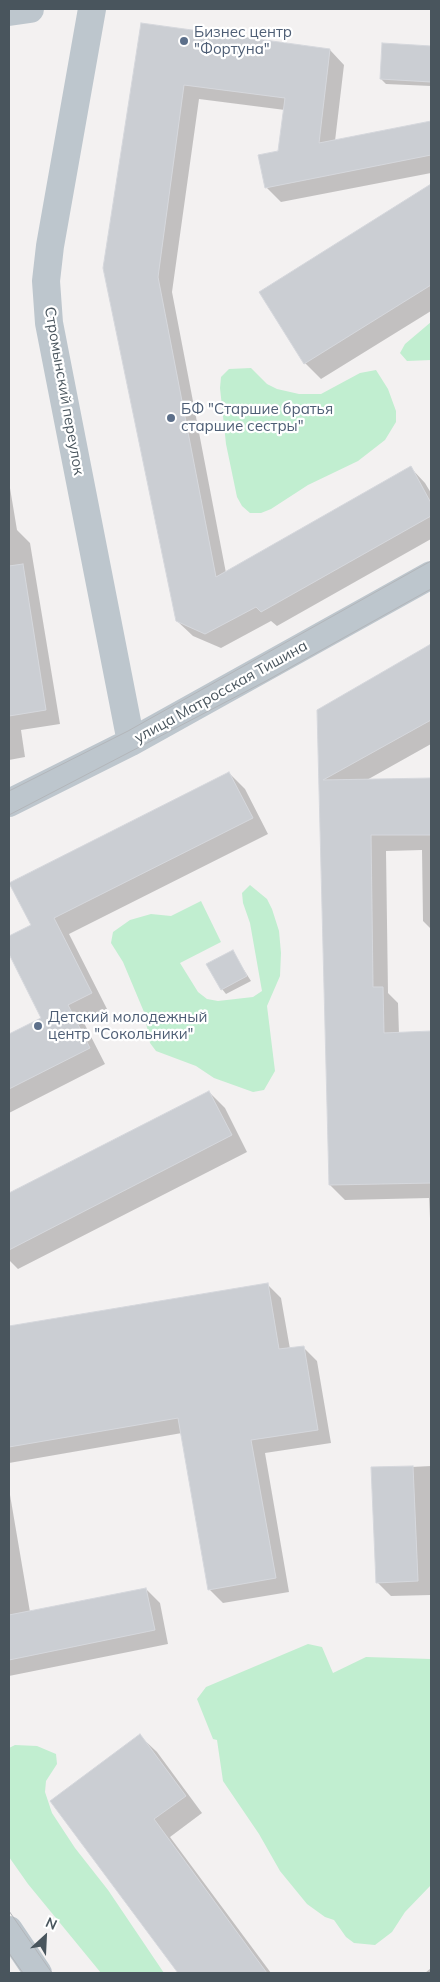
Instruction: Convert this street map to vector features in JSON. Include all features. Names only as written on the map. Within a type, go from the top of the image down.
[{"type":"street","points":[[9,12],[30,9]]},
{"type":"street","name":"Стромынский переулок","points":[[92,9],[50,246],[46,282],[49,323],[130,742]]},
{"type":"street","name":"улица Матросская Тишина","points":[[9,803],[130,742],[431,575]]},
{"type":"street","points":[[9,1930],[38,1973]]},
{"type":"green space","points":[[431,322],[431,360],[407,361],[400,353],[405,344]]},
{"type":"green space","points":[[251,368],[267,384],[277,389],[299,394],[321,394],[360,373],[376,370],[388,389],[396,411],[396,422],[385,440],[358,461],[308,485],[271,509],[261,513],[250,513],[242,506],[237,497],[226,444],[220,388],[221,377],[229,369]]},
{"type":"green space","points":[[250,885],[267,899],[272,909],[279,931],[281,953],[280,976],[267,1006],[275,1071],[264,1090],[253,1092],[214,1078],[196,1066],[156,1051],[150,1043],[144,1012],[123,962],[111,943],[113,932],[130,920],[151,914],[171,916],[201,901],[221,942],[180,963],[198,992],[207,999],[218,1001],[253,997],[262,991],[250,923],[243,903],[242,893]]},
{"type":"green space","points":[[308,1644],[322,1647],[333,1673],[366,1657],[431,1659],[431,1885],[405,1912],[392,1932],[375,1945],[354,1943],[346,1937],[334,1920],[325,1917],[307,1904],[280,1871],[259,1834],[223,1781],[217,1740],[213,1739],[197,1699],[206,1687]]},
{"type":"green space","points":[[15,1745],[37,1746],[56,1754],[57,1764],[46,1781],[45,1792],[52,1813],[75,1848],[108,1890],[164,1973],[101,1973],[28,1884],[9,1857],[9,1748]]},
{"type":"building","points":[[141,23],[330,49],[319,143],[431,121],[431,155],[265,188],[258,155],[278,151],[285,98],[184,85],[158,277],[216,577],[411,466],[431,503],[431,516],[261,612],[256,607],[205,634],[176,621],[103,268]]},
{"type":"building","points":[[382,43],[431,46],[431,82],[380,79]]},
{"type":"building","points":[[431,184],[431,285],[304,364],[259,292]]},
{"type":"building","points":[[23,564],[46,710],[9,716],[9,566]]},
{"type":"building","points":[[431,644],[431,720],[323,780],[431,778],[431,835],[371,835],[373,987],[383,987],[384,1033],[431,1031],[431,1183],[329,1185],[317,710]]},
{"type":"building","points":[[229,772],[253,818],[54,918],[92,993],[68,1005],[90,1048],[9,1089],[9,1034],[41,1018],[9,954],[9,936],[31,925],[9,883]]},
{"type":"building","points":[[233,950],[247,976],[221,990],[206,964]]},
{"type":"building","points":[[209,1091],[232,1135],[9,1250],[9,1193]]},
{"type":"building","points":[[268,1283],[279,1349],[304,1346],[318,1430],[251,1440],[276,1578],[208,1590],[178,1418],[9,1447],[9,1326]]},
{"type":"building","points":[[413,1466],[418,1581],[376,1583],[371,1467]]},
{"type":"building","points":[[146,1588],[155,1630],[9,1660],[9,1615]]},
{"type":"building","points":[[140,1734],[186,1796],[154,1819],[267,1973],[178,1973],[50,1801]]},
{"type":"tram line","points":[[9,791],[128,731],[431,561]]},
{"type":"tram line","points":[[9,815],[266,681],[431,589]]},
{"type":"tram line","points":[[9,1911],[52,1973]]},
{"type":"tram line","points":[[9,1953],[23,1973]]},
{"type":"place","name":"Бизнес центр \"Фортуна\"","points":[[184,41]]},
{"type":"place","name":"БФ \"Старшие братья старшие сестры\"","points":[[171,418]]},
{"type":"place","name":"Детский молодежный центр \"Сокольники\"","points":[[38,1026]]}]
